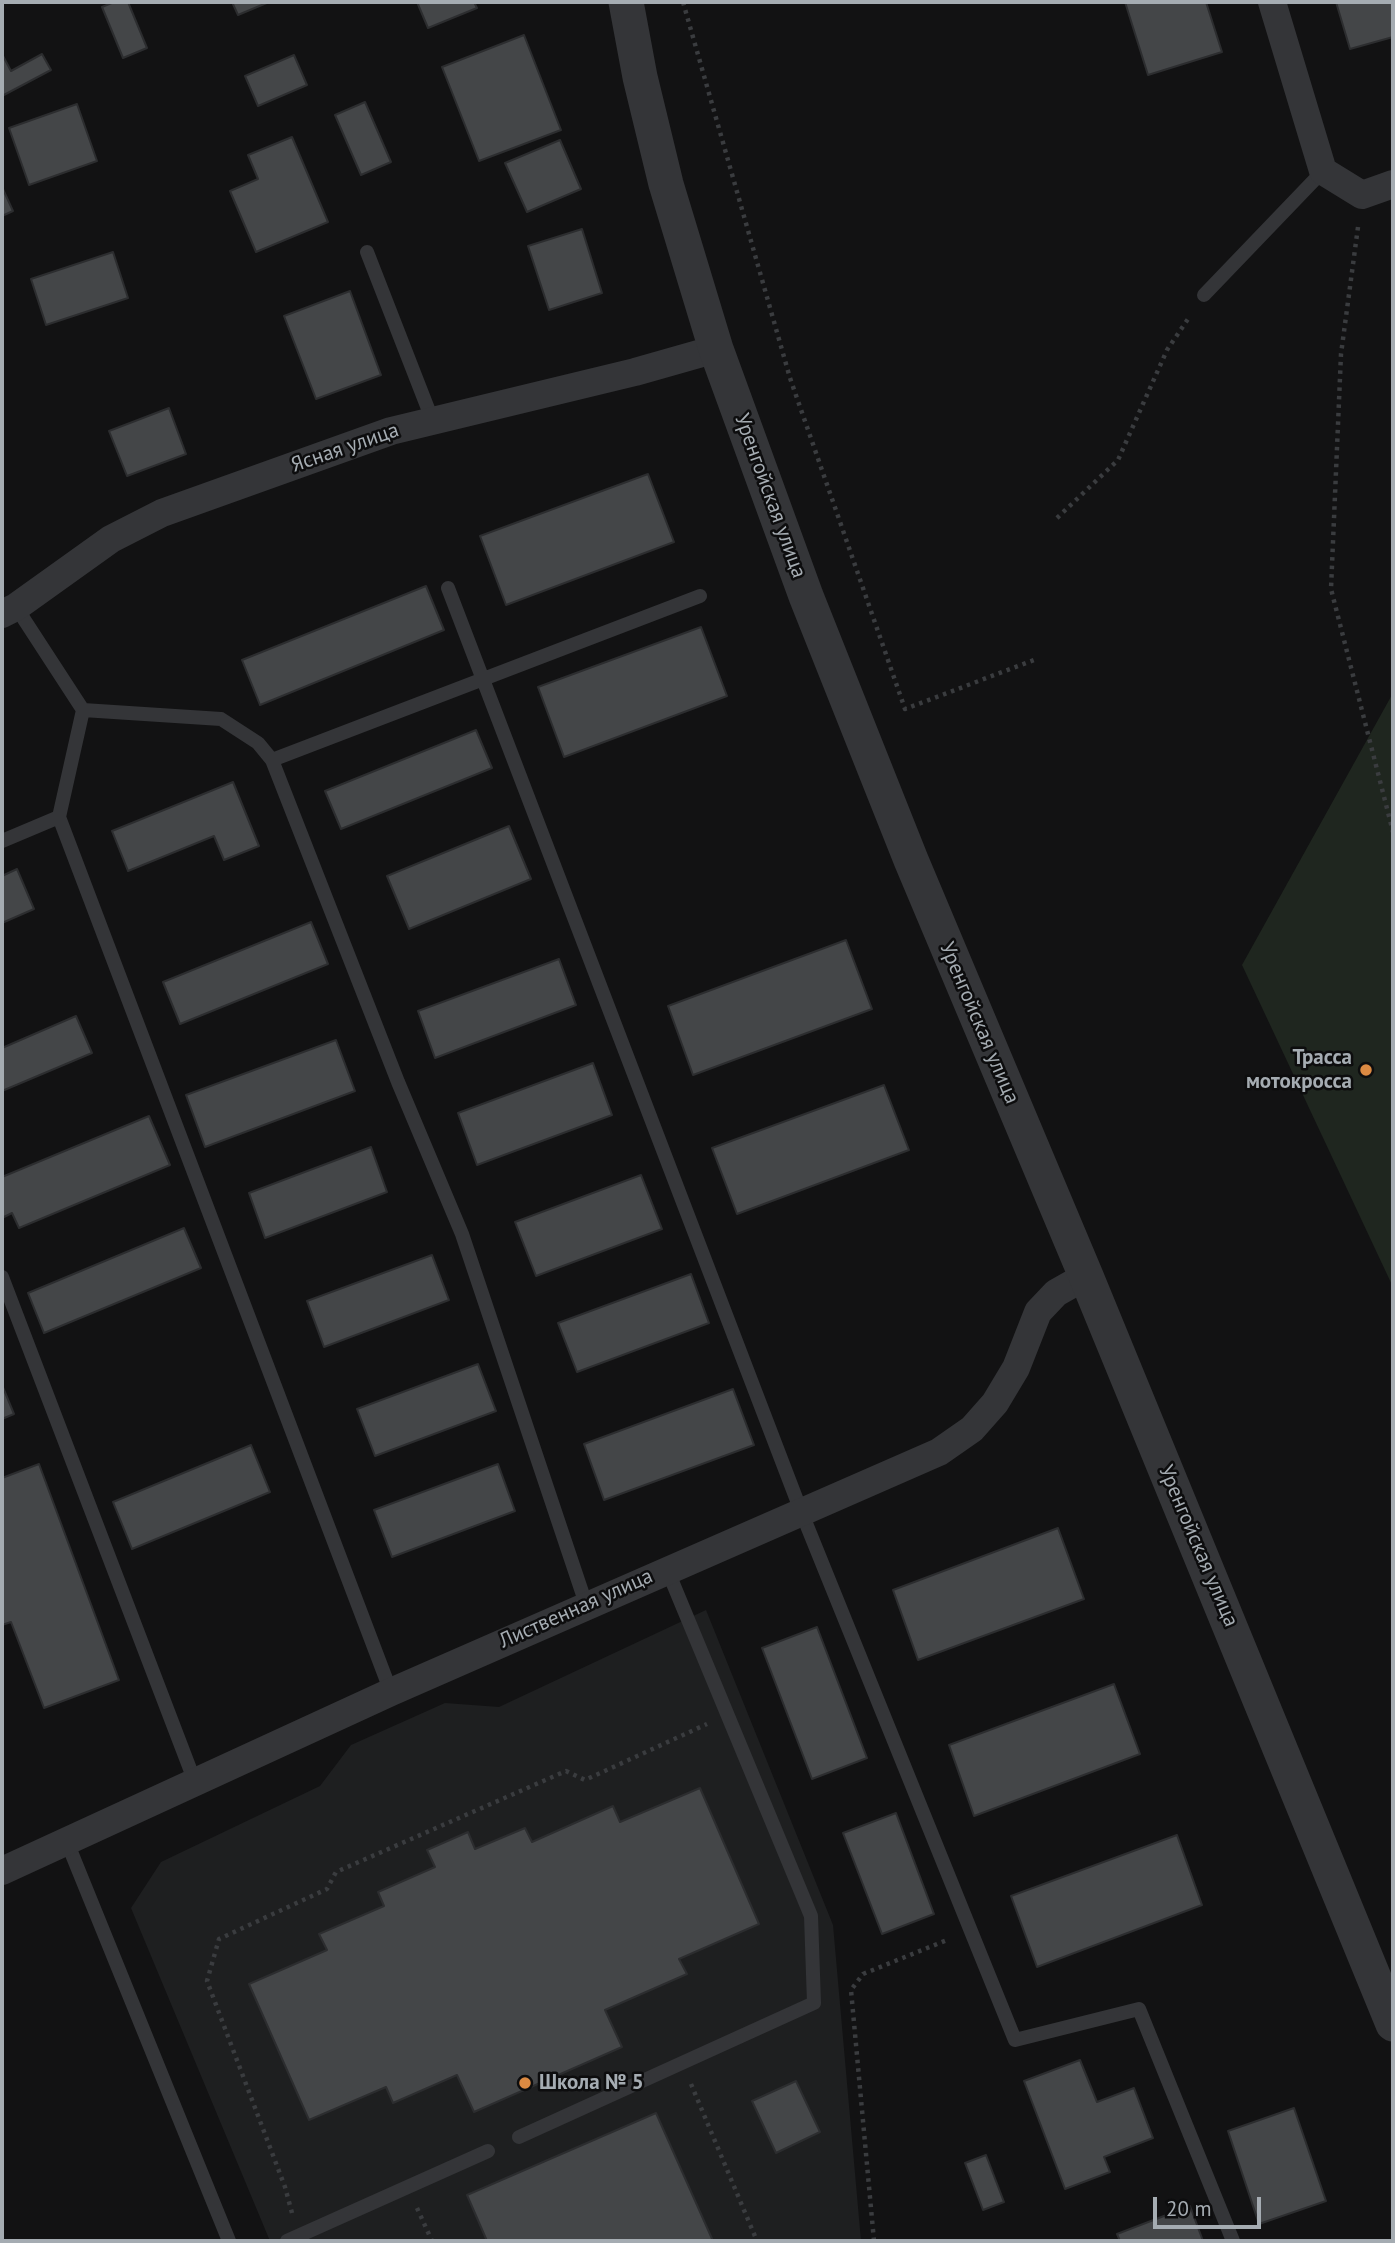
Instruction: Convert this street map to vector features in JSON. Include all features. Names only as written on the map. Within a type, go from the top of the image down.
[{"type":"street","name":"Уренгойская улица","points":[[626,2],[640,77],[666,184],[716,349],[806,596],[906,848],[1086,1276],[1393,2024]]},
{"type":"street","points":[[1272,2],[1323,172],[1363,195],[1393,184]]},
{"type":"street","name":"Ясная улица","points":[[9,610],[111,539],[162,513],[432,419],[635,372],[716,349]]},
{"type":"street","name":"Лиственная улица","points":[[2,1871],[586,1604],[939,1452],[972,1429],[995,1404],[1016,1368],[1038,1312],[1056,1293],[1086,1276]]},
{"type":"lane","points":[[1204,295],[1323,172]]},
{"type":"lane","points":[[368,252],[432,419]]},
{"type":"lane","points":[[448,588],[801,1511],[1015,2040],[1139,2009],[1233,2241]]},
{"type":"lane","points":[[272,760],[700,596]]},
{"type":"lane","points":[[9,610],[83,710],[59,817],[391,1692]]},
{"type":"lane","points":[[83,710],[221,719],[258,743],[272,760],[398,1082],[462,1234],[586,1604]]},
{"type":"lane","points":[[2,841],[59,817]]},
{"type":"lane","points":[[2,1277],[195,1782]]},
{"type":"lane","points":[[519,2137],[814,2003],[811,1916],[667,1569]]},
{"type":"lane","points":[[67,1842],[229,2241]]},
{"type":"lane","points":[[292,2239],[488,2151]]},
{"type":"path","points":[[682,2],[790,378],[905,709],[1034,660]]},
{"type":"path","points":[[1363,195],[1341,354],[1331,589],[1393,832]]},
{"type":"path","points":[[1057,518],[1118,460],[1167,350],[1204,295]]},
{"type":"path","points":[[292,2239],[285,2187],[207,1981],[219,1939],[327,1889],[336,1872],[566,1771],[585,1780],[727,1715]]},
{"type":"path","points":[[874,2241],[851,1990],[863,1974],[971,1930]]},
{"type":"path","points":[[683,2064],[757,2241]]},
{"type":"path","points":[[408,2188],[432,2241]]},
{"type":"shaded area","points":[[1393,693],[1393,1287],[1242,965]]},
{"type":"shaded area","name":"Школа № 5","points":[[706,1610],[833,1925],[861,2241],[270,2241],[131,1908],[161,1862],[320,1786],[351,1745],[445,1703],[499,1707]]},
{"type":"building","points":[[114,2],[128,2],[147,48],[123,58],[102,7]]},
{"type":"building","points":[[232,2],[269,2],[238,15]]},
{"type":"building","points":[[417,2],[474,2],[477,8],[428,28]]},
{"type":"building","points":[[1125,2],[1206,2],[1222,52],[1148,75]]},
{"type":"building","points":[[1336,2],[1393,2],[1393,37],[1350,49]]},
{"type":"building","points":[[524,35],[561,130],[479,161],[442,67]]},
{"type":"building","points":[[2,54],[11,71],[42,54],[51,70],[2,96]]},
{"type":"building","points":[[294,55],[307,85],[258,106],[245,76]]},
{"type":"building","points":[[365,102],[391,162],[361,175],[335,115]]},
{"type":"building","points":[[77,104],[97,161],[29,185],[9,128]]},
{"type":"building","points":[[292,137],[328,222],[256,252],[230,191],[258,179],[248,155]]},
{"type":"building","points":[[560,140],[581,189],[527,212],[505,163]]},
{"type":"building","points":[[2,187],[13,211],[2,216]]},
{"type":"building","points":[[582,229],[602,293],[549,310],[528,246]]},
{"type":"building","points":[[113,252],[128,298],[46,325],[31,279]]},
{"type":"building","points":[[350,291],[381,375],[316,399],[284,316]]},
{"type":"building","points":[[169,408],[186,454],[127,476],[109,431]]},
{"type":"building","points":[[648,474],[674,542],[506,605],[480,536]]},
{"type":"building","points":[[426,586],[444,630],[260,705],[242,660]]},
{"type":"building","points":[[701,627],[727,696],[564,757],[538,687]]},
{"type":"building","points":[[476,730],[492,768],[341,829],[325,791]]},
{"type":"building","points":[[233,782],[259,846],[224,860],[214,836],[128,871],[112,831]]},
{"type":"building","points":[[509,826],[531,879],[409,929],[387,876]]},
{"type":"building","points":[[17,869],[34,909],[2,923],[2,876]]},
{"type":"building","points":[[311,922],[328,964],[180,1024],[163,982]]},
{"type":"building","points":[[846,940],[872,1009],[693,1075],[668,1006]]},
{"type":"building","points":[[559,959],[576,1005],[435,1058],[418,1011]]},
{"type":"building","points":[[76,1016],[92,1053],[2,1091],[2,1048]]},
{"type":"building","points":[[336,1040],[355,1091],[205,1147],[186,1095]]},
{"type":"building","points":[[593,1063],[612,1115],[477,1165],[458,1113]]},
{"type":"building","points":[[884,1085],[909,1150],[737,1214],[712,1148]]},
{"type":"building","points":[[149,1116],[170,1165],[19,1228],[12,1213],[2,1218],[2,1177]]},
{"type":"building","points":[[371,1147],[387,1192],[265,1238],[249,1193]]},
{"type":"building","points":[[641,1175],[662,1229],[536,1276],[515,1222]]},
{"type":"building","points":[[184,1228],[201,1268],[44,1333],[28,1293]]},
{"type":"building","points":[[432,1255],[449,1300],[324,1347],[307,1301]]},
{"type":"building","points":[[691,1274],[709,1323],[577,1372],[558,1323]]},
{"type":"building","points":[[478,1364],[496,1411],[375,1456],[357,1409]]},
{"type":"building","points":[[2,1385],[14,1414],[2,1419]]},
{"type":"building","points":[[733,1389],[754,1445],[604,1500],[584,1444]]},
{"type":"building","points":[[251,1445],[270,1492],[132,1549],[113,1502]]},
{"type":"building","points":[[39,1464],[119,1680],[44,1708],[11,1622],[2,1625],[2,1478]]},
{"type":"building","points":[[498,1464],[515,1511],[392,1557],[374,1510]]},
{"type":"building","points":[[1058,1528],[1084,1599],[918,1660],[893,1590]]},
{"type":"building","points":[[817,1627],[867,1758],[812,1779],[762,1648]]},
{"type":"building","points":[[1114,1684],[1140,1754],[974,1816],[949,1745]]},
{"type":"building","points":[[700,1788],[759,1924],[679,1959],[687,1974],[605,2010],[622,2047],[474,2112],[457,2075],[393,2103],[386,2087],[309,2120],[249,1984],[327,1950],[319,1934],[384,1906],[378,1892],[435,1867],[427,1850],[468,1832],[475,1849],[525,1828],[532,1842],[613,1806],[620,1822]]},
{"type":"building","points":[[896,1813],[934,1914],[882,1934],[843,1833]]},
{"type":"building","points":[[1177,1835],[1202,1905],[1037,1967],[1011,1896]]},
{"type":"building","points":[[1080,2060],[1097,2102],[1134,2088],[1153,2138],[1104,2157],[1110,2172],[1065,2189],[1024,2081]]},
{"type":"building","points":[[796,2081],[820,2132],[776,2153],[752,2101]]},
{"type":"building","points":[[1294,2108],[1326,2201],[1259,2224],[1228,2131]]},
{"type":"building","points":[[656,2113],[713,2241],[487,2241],[467,2195]]},
{"type":"building","points":[[986,2155],[1004,2202],[983,2210],[965,2163]]},
{"type":"building","points":[[1190,2206],[1203,2241],[1120,2241],[1117,2234]]},
{"type":"place","name":"Трасса мотокросса","points":[[1366,1070]]},
{"type":"place","name":"Школа № 5","points":[[525,2083]]}]
